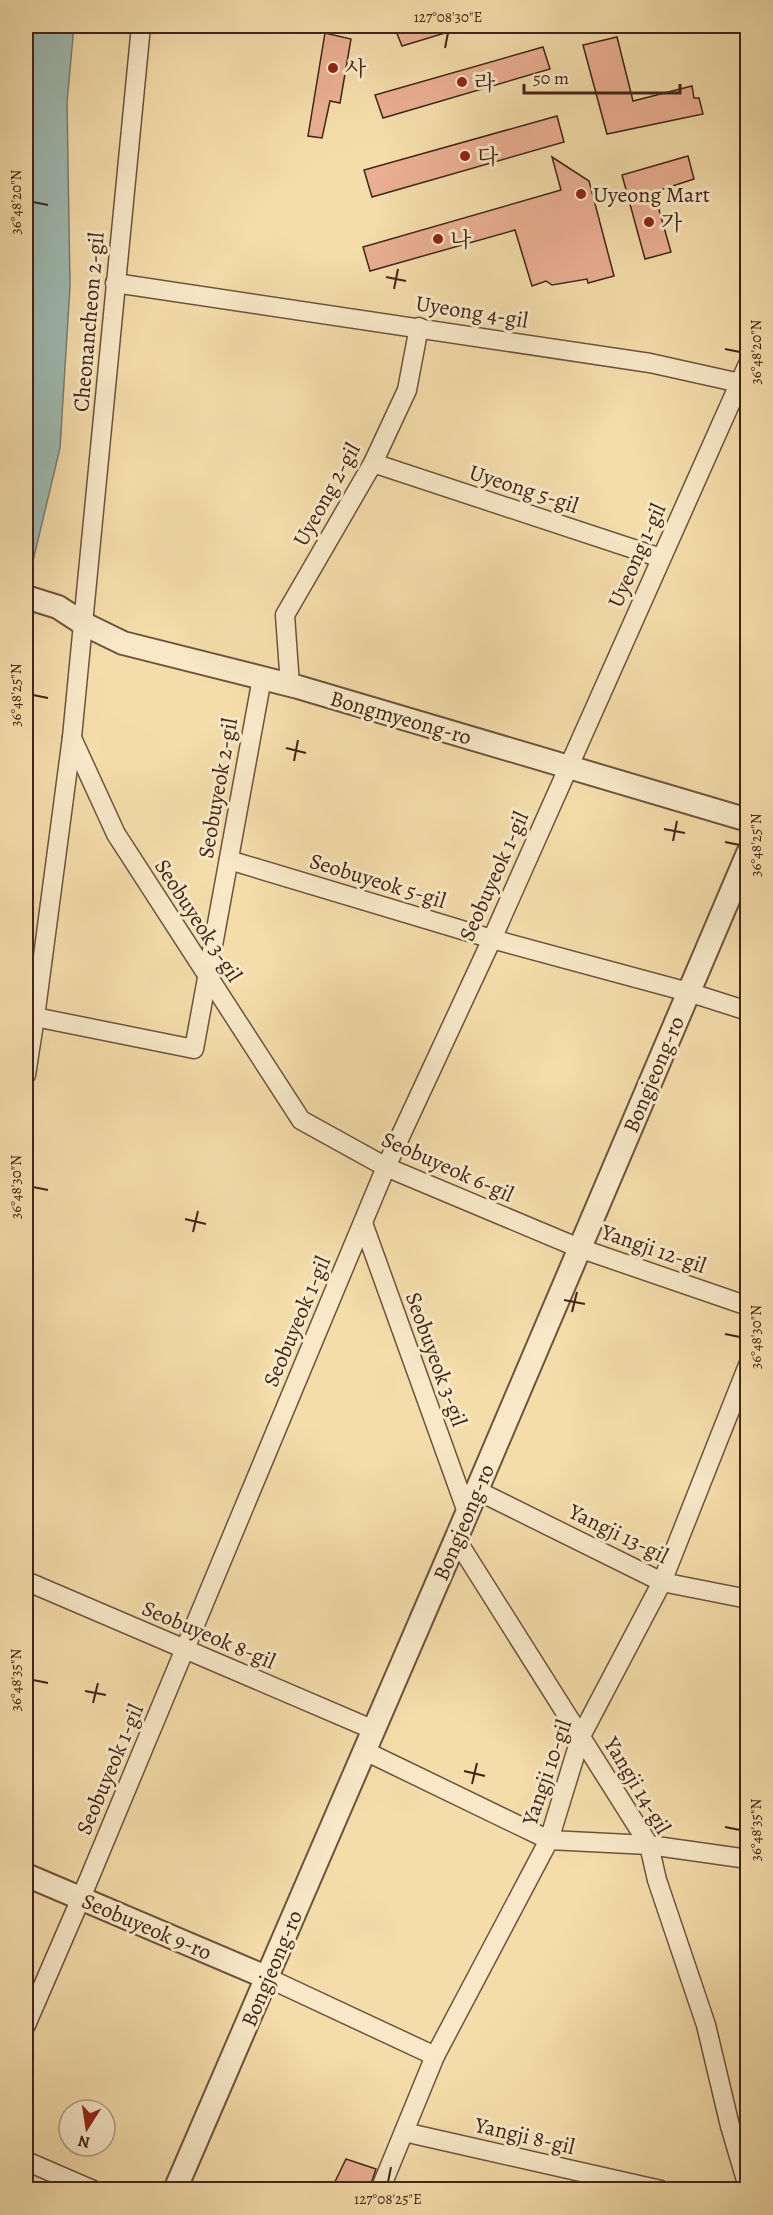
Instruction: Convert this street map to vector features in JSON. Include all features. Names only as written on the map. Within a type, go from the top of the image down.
[{"type":"street","name":"Cheonancheon 2-gil","points":[[26,1075],[72,737],[141,26]]},
{"type":"street","name":"Uyeong 4-gil","points":[[115,283],[650,363],[744,384]]},
{"type":"street","name":"Uyeong 2-gil","points":[[290,685],[285,615],[373,463],[407,390],[419,327]]},
{"type":"street","name":"Uyeong 1-gil","points":[[567,766],[661,558],[744,384],[747,364]]},
{"type":"street","name":"Uyeong 5-gil","points":[[373,463],[661,558]]},
{"type":"street","name":"Bongmyeong-ro","points":[[26,597],[58,608],[84,624],[123,642],[290,685],[747,820]]},
{"type":"street","name":"Seobuyeok 2-gil","points":[[35,1017],[194,1049],[262,678]]},
{"type":"street","name":"Seobuyeok 3-gil","points":[[72,737],[116,834],[301,1120]]},
{"type":"street","name":"Seobuyeok 1-gil","points":[[26,2025],[386,1167],[492,939],[567,766]]},
{"type":"street","name":"Bongjeong-ro","points":[[175,2190],[456,1539],[747,853]]},
{"type":"street","name":"Seobuyeok 5-gil","points":[[229,860],[492,939],[688,992],[747,1011]]},
{"type":"street","name":"Seobuyeok 6-gil","points":[[301,1120],[386,1167],[579,1248]]},
{"type":"street","name":"Seobuyeok 3-gil","points":[[363,1223],[467,1512]]},
{"type":"street","name":"Yangji 12-gil","points":[[579,1248],[747,1306]]},
{"type":"street","name":"Yangji 10-gil","points":[[381,2190],[435,2056],[549,1840],[581,1736],[662,1582],[747,1365]]},
{"type":"street","name":"Yangji 13-gil","points":[[476,1490],[662,1582],[747,1599]]},
{"type":"street","name":"Yangji 14-gil","points":[[456,1539],[649,1845],[657,1880],[706,2025],[747,2187]]},
{"type":"street","name":"Seobuyeok 8-gil","points":[[26,1581],[184,1651],[374,1730]]},
{"type":"street","points":[[365,1751],[549,1840],[649,1845],[747,1859]]},
{"type":"street","name":"Seobuyeok 9-ro","points":[[26,1875],[268,1978]]},
{"type":"street","points":[[268,1978],[435,2056]]},
{"type":"street","name":"Yangji 8-gil","points":[[404,2132],[629,2186]]},
{"type":"street","points":[[26,2161],[93,2190]]},
{"type":"street","points":[[629,2186],[661,2190]]},
{"type":"water","points":[[27,26],[74,26],[67,102],[70,286],[60,448],[26,590],[26,42]]},
{"type":"building","points":[[394,26],[455,26],[455,30],[402,46]]},
{"type":"building","name":"사","points":[[325,33],[351,39],[340,103],[330,101],[322,138],[308,136]]},
{"type":"building","points":[[617,37],[633,101],[692,86],[694,98],[699,98],[703,114],[607,134],[583,45]]},
{"type":"building","name":"라","points":[[543,47],[550,69],[383,118],[375,95]]},
{"type":"building","name":"다","points":[[557,116],[564,142],[372,197],[364,170]]},
{"type":"building","name":"가","points":[[688,156],[694,179],[654,192],[671,252],[645,259],[622,175]]},
{"type":"building","points":[[552,157],[589,181],[614,276],[588,283],[587,279],[552,285],[546,281],[532,286],[515,230],[370,271],[363,247],[561,190]]},
{"type":"building","points":[[346,2159],[376,2169],[369,2190],[331,2190]]},
{"type":"place","name":"사","points":[[333,68]]},
{"type":"place","name":"라","points":[[462,82]]},
{"type":"place","name":"다","points":[[465,156]]},
{"type":"place","name":"Uyeong Mart","points":[[581,194]]},
{"type":"place","name":"가","points":[[649,222]]},
{"type":"place","name":"나","points":[[438,239]]}]
